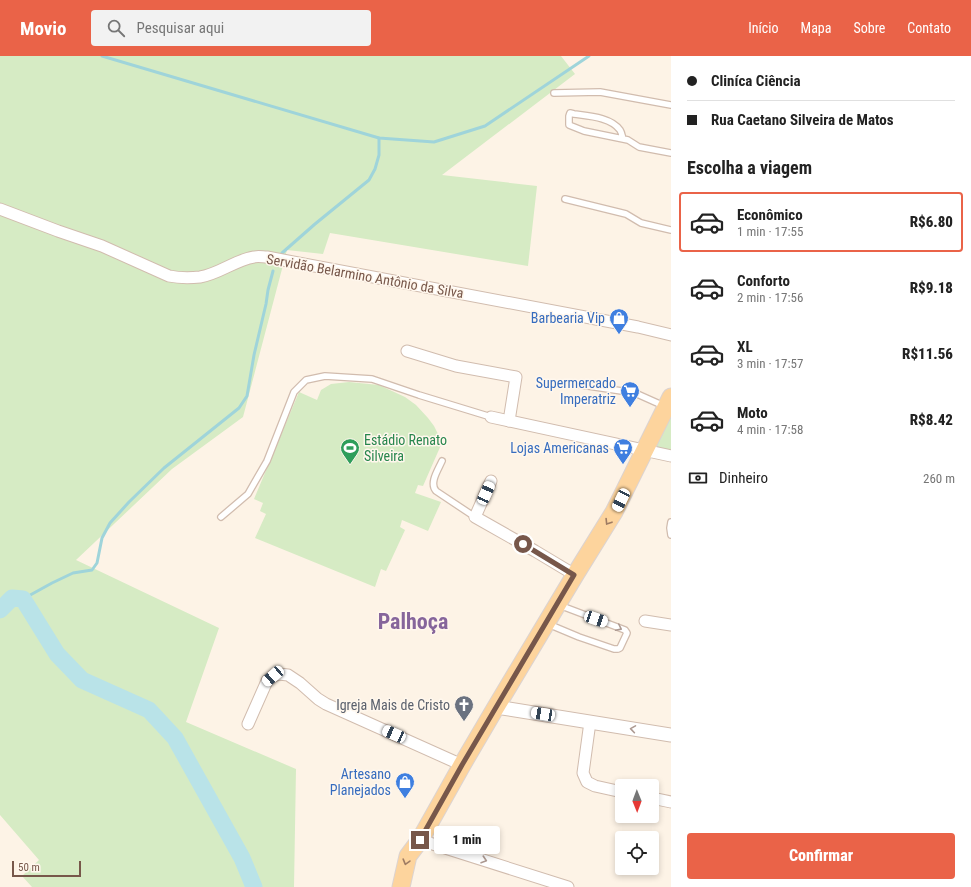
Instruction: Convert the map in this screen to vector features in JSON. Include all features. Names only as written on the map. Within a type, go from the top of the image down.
[{"type":"main road","points":[[401,887],[408,856],[420,840],[462,765],[574,575],[614,512],[669,402]]},
{"type":"street","name":"Servidão Belarmino Antônio da Silva","points":[[0,209],[102,246],[169,276],[178,278],[201,277],[234,263],[253,257],[267,256],[671,335]]},
{"type":"street","points":[[407,350],[456,366],[516,377],[509,421]]},
{"type":"street","points":[[491,417],[671,456]]},
{"type":"street","points":[[491,481],[475,517],[574,575]]},
{"type":"street","points":[[645,621],[671,625]]},
{"type":"street","points":[[248,724],[267,681],[273,676],[279,674],[288,675],[326,704],[462,765]]},
{"type":"street","points":[[496,707],[671,735]]},
{"type":"street","points":[[590,722],[583,773],[587,782],[595,786],[615,790]]},
{"type":"street","points":[[659,799],[671,802]]},
{"type":"street","points":[[420,840],[568,887]]},
{"type":"lane","points":[[554,93],[600,92],[671,105]]},
{"type":"lane","points":[[623,139],[621,132],[611,122],[570,113],[568,116],[569,126],[584,131],[623,139],[628,140],[639,147],[671,153]]},
{"type":"lane","points":[[566,199],[626,214],[641,223],[671,230]]},
{"type":"lane","points":[[221,517],[248,494],[267,460],[294,392],[306,380],[324,376],[372,379],[491,417]]},
{"type":"lane","points":[[575,384],[635,393],[669,402]]},
{"type":"lane","points":[[442,461],[433,483],[433,487],[436,491],[475,517]]},
{"type":"lane","points":[[671,522],[671,535]]},
{"type":"lane","points":[[546,623],[579,637],[614,649],[620,648],[627,633],[625,630],[557,604]]},
{"type":"green space","points":[[0,56],[561,56],[575,74],[442,175],[537,186],[528,266],[330,233],[323,254],[287,250],[243,417],[172,469],[76,560],[219,628],[186,722],[296,769],[294,887],[32,887],[22,876],[39,860],[0,815]]},
{"type":"green space","name":"Estádio Renato Silveira","points":[[349,382],[379,385],[405,397],[416,405],[434,426],[438,434],[437,443],[441,445],[423,486],[418,485],[415,493],[441,502],[428,531],[402,520],[400,527],[405,530],[386,571],[381,569],[375,587],[255,538],[266,514],[260,511],[263,503],[254,499],[299,392],[317,400],[321,390],[331,384]]},
{"type":"green space","points":[[671,413],[671,453],[654,450]]},
{"type":"waterway","points":[[102,56],[379,138],[434,142],[485,126],[589,56]]},
{"type":"waterway","points":[[282,253],[369,180],[375,169],[379,155],[379,138]]},
{"type":"waterway","points":[[23,599],[73,573],[92,570],[97,563],[102,538],[110,523],[129,502],[164,468],[239,408],[247,396],[254,355],[273,271]]},
{"type":"waterway","points":[[0,610],[12,598],[23,599],[57,654],[82,680],[149,710],[175,738],[242,858],[254,887]]},
{"type":"place","name":"Barbearia Vip","points":[[619,335]]},
{"type":"place","name":"Supermercado Imperatriz","points":[[630,408]]},
{"type":"place","name":"Estádio Renato Silveira","points":[[350,465]]},
{"type":"place","name":"Lojas Americanas","points":[[623,465]]},
{"type":"place","name":"Igreja Mais de Cristo","points":[[464,722]]},
{"type":"place","name":"Artesano Planejados","points":[[405,799]]},
{"type":"district","name":"Palhoça","points":[[413,621]]},
{"type":"route","points":[[420,840],[462,765],[574,575],[523,544]]}]
